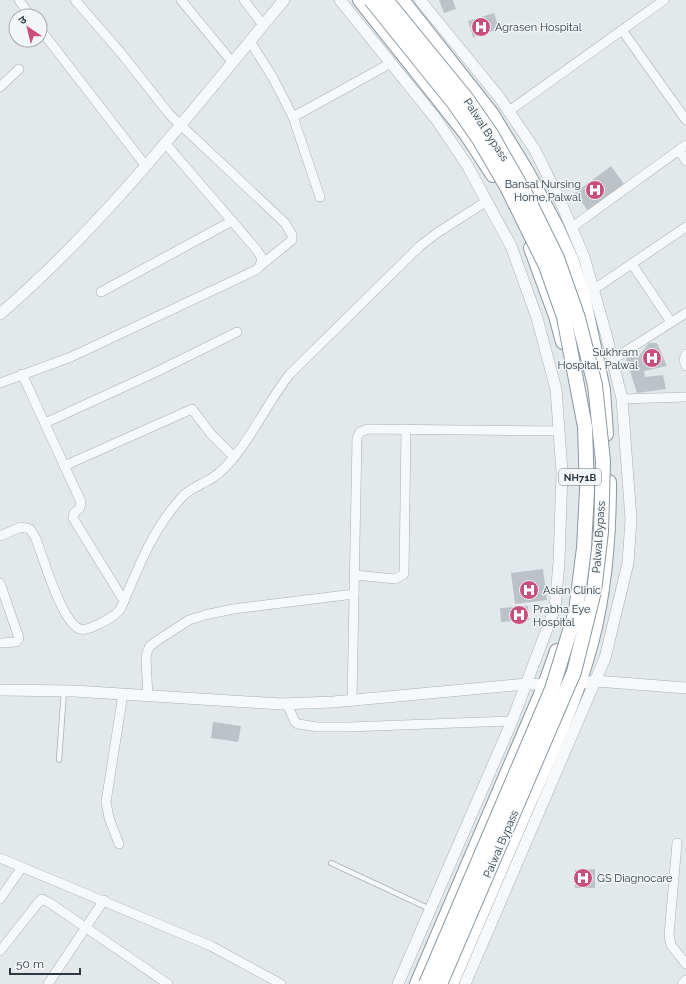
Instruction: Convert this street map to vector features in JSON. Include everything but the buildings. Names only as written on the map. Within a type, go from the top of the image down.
[{"type":"highway","name":"NH71B","points":[[360,0],[467,136],[504,193],[530,246],[556,316],[579,426],[580,531],[573,594],[566,624],[546,685],[417,984]]},
{"type":"highway","name":"Palwal Bypass","points":[[371,0],[454,103],[479,139],[507,187],[546,266],[564,317],[585,427],[586,498],[584,548],[576,611],[560,668],[426,984]]},
{"type":"highway","name":"Palwal Bypass","points":[[386,0],[466,98],[491,134],[527,197],[557,258],[578,318],[595,385],[603,461],[601,532],[594,591],[574,672],[440,984]]},
{"type":"highway","points":[[402,0],[491,113],[527,172],[556,226],[571,259],[583,296],[603,390],[609,476],[609,526],[605,570],[598,612],[586,662],[563,726],[451,984]]},
{"type":"street","points":[[0,383],[72,357],[256,270],[290,244],[293,237],[285,223],[224,164],[180,125],[161,105],[121,53],[75,0]]},
{"type":"street","points":[[181,0],[232,62]]},
{"type":"street","points":[[244,0],[263,25]]},
{"type":"street","points":[[0,314],[32,287],[90,228],[165,143],[284,0]]},
{"type":"street","points":[[340,0],[436,119],[467,165],[511,246],[537,318],[556,389],[562,472],[559,562],[555,608],[512,720],[398,984]]},
{"type":"street","points":[[420,0],[509,111],[536,150],[584,257],[622,399],[631,519],[628,563],[612,630],[596,682],[465,984]]},
{"type":"street","points":[[509,111],[664,0]]},
{"type":"street","points":[[622,30],[686,120]]},
{"type":"street","points":[[48,39],[145,165]]},
{"type":"street","points":[[250,41],[273,78],[293,117],[320,197]]},
{"type":"street","points":[[293,117],[391,63]]},
{"type":"street","points":[[0,87],[19,69]]},
{"type":"street","points":[[165,143],[262,258],[260,266]]},
{"type":"street","points":[[571,228],[682,148],[686,161]]},
{"type":"street","points":[[0,536],[21,527],[30,529],[36,539],[63,609],[74,626],[80,629],[87,629],[114,616],[124,601],[142,556],[171,510],[185,494],[217,474],[234,457],[274,393],[309,354],[354,313],[420,246],[487,201]]},
{"type":"street","points":[[100,292],[232,221]]},
{"type":"street","points":[[593,290],[686,227]]},
{"type":"street","points":[[632,264],[671,322]]},
{"type":"street","points":[[612,360],[686,313]]},
{"type":"street","points":[[45,423],[237,332]]},
{"type":"street","points":[[686,354],[684,360],[686,366]]},
{"type":"street","points":[[22,374],[81,502],[80,508],[74,513],[73,518],[124,601]]},
{"type":"street","points":[[622,399],[686,397]]},
{"type":"street","points":[[64,466],[192,409],[211,434],[234,457]]},
{"type":"street","points":[[352,700],[358,434],[368,429],[559,431]]},
{"type":"street","points":[[355,575],[395,579],[404,574],[406,429]]},
{"type":"street","points":[[0,582],[19,638],[16,642],[0,642]]},
{"type":"street","points":[[148,696],[147,652],[158,640],[189,620],[205,614],[233,609],[354,594]]},
{"type":"street","points":[[0,690],[64,691],[287,704],[352,700],[526,684],[546,685],[596,682],[686,688]]},
{"type":"street","points":[[119,844],[108,818],[106,802],[123,694]]},
{"type":"street","points":[[287,704],[295,722],[298,724],[318,727],[512,720]]},
{"type":"street","points":[[677,843],[669,935],[671,945],[686,964]]},
{"type":"street","points":[[0,858],[104,900],[211,946],[281,984]]},
{"type":"street","points":[[0,899],[22,867]]},
{"type":"street","points":[[0,951],[42,900],[50,903],[168,984]]},
{"type":"street","points":[[48,984],[104,900]]},
{"type":"street","points":[[682,984],[686,980]]},
{"type":"lane","points":[[59,760],[64,691]]},
{"type":"lane","points":[[331,863],[430,909]]},
{"type":"place","name":"Agrasen Hospital","points":[[481,27]]},
{"type":"place","name":"Bansal Nursing Home,Palwal","points":[[595,190]]},
{"type":"place","name":"Sukhram Hospital, Palwal","points":[[652,358]]},
{"type":"place","name":"Asian Clinic","points":[[529,590]]},
{"type":"place","name":"Prabha Eye Hospital","points":[[519,615]]},
{"type":"place","name":"GS Diagnocare","points":[[583,878]]}]
